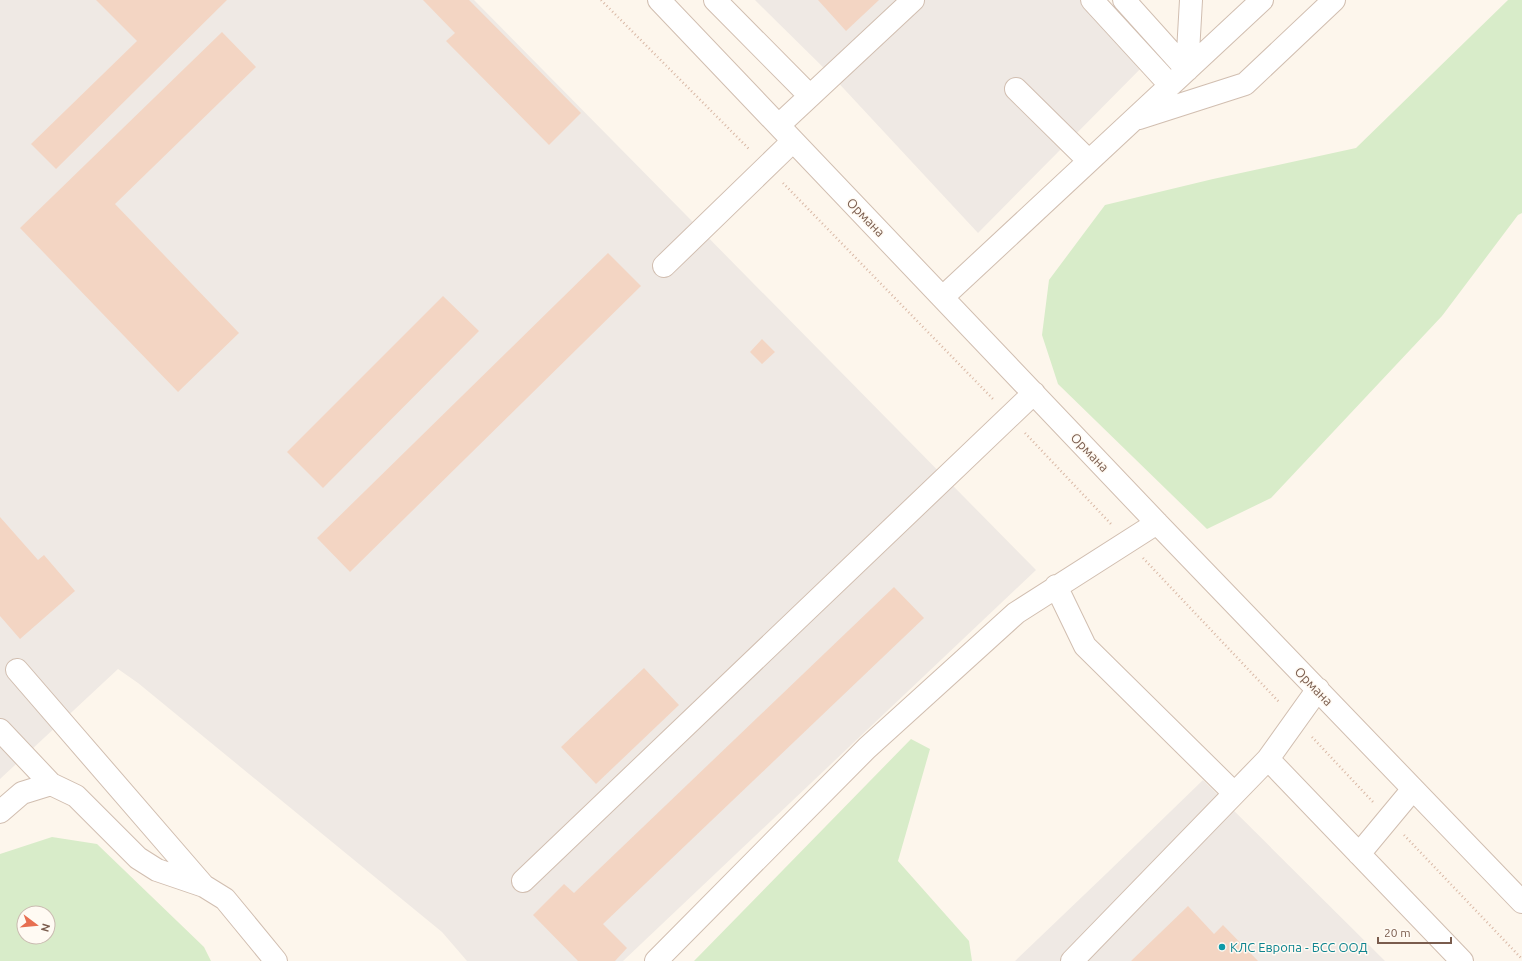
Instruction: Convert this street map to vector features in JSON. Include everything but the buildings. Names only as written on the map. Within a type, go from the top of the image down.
[{"type":"street","name":"Ормана","points":[[659,0],[1522,902]]},
{"type":"street","points":[[715,0],[810,96]]},
{"type":"street","points":[[664,266],[767,166],[810,96],[913,0]]},
{"type":"street","points":[[1092,0],[1170,86]]},
{"type":"street","points":[[1124,0],[1187,70]]},
{"type":"street","points":[[1187,70],[1191,0]]},
{"type":"street","points":[[943,297],[1262,0]]},
{"type":"street","points":[[1134,120],[1245,84],[1334,0]]},
{"type":"street","points":[[1016,89],[1089,161]]},
{"type":"street","points":[[523,880],[1034,393]]},
{"type":"street","points":[[656,961],[866,748],[1016,613],[1157,522]]},
{"type":"street","points":[[1056,586],[1085,646],[1234,793]]},
{"type":"street","points":[[17,670],[204,886]]},
{"type":"street","points":[[1081,958],[1234,793],[1268,759],[1318,689]]},
{"type":"street","points":[[0,730],[51,784],[76,796],[138,858],[157,870],[204,886],[225,899],[276,961]]},
{"type":"street","points":[[1268,759],[1462,961]]},
{"type":"street","points":[[0,812],[22,792],[51,784]]},
{"type":"street","points":[[1359,854],[1413,789]]},
{"type":"path","points":[[601,0],[767,166],[1010,417],[1522,959]]},
{"type":"shaded area","points":[[0,0],[474,0],[1036,570],[623,961],[467,961],[442,932],[138,683],[118,669],[0,779]]},
{"type":"shaded area","points":[[755,0],[1107,0],[1156,53],[978,233],[832,76]]},
{"type":"shaded area","points":[[1203,780],[1385,961],[1015,961],[1107,873]]},
{"type":"green space","points":[[1508,0],[1522,0],[1522,213],[1518,215],[1442,316],[1271,498],[1207,529],[1058,384],[1042,335],[1049,280],[1105,205],[1213,179],[1356,148]]},
{"type":"green space","points":[[911,739],[930,749],[898,861],[969,941],[972,961],[694,961]]},
{"type":"green space","points":[[52,837],[97,844],[204,947],[211,961],[0,961],[0,854]]},
{"type":"place","name":"КЛС Европа - БСС ООД","points":[[1222,947]]}]
